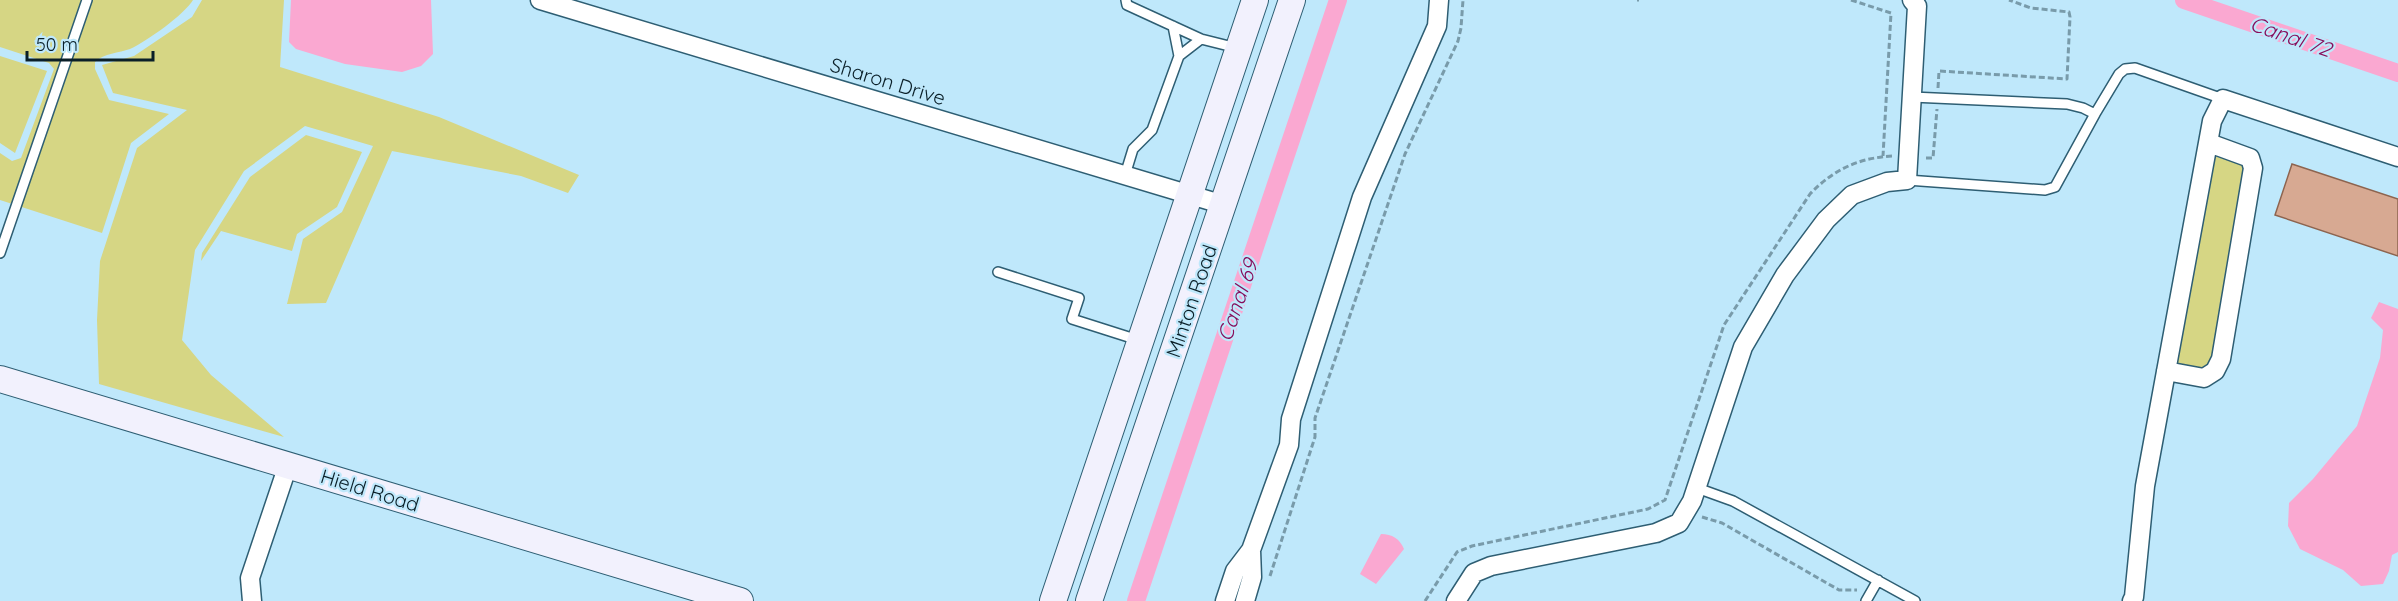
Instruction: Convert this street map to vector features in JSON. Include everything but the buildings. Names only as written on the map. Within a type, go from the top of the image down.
[{"type":"main road","name":"Minton Road","points":[[1053,601],[1255,0]]},
{"type":"main road","name":"Minton Road","points":[[1089,601],[1292,0]]},
{"type":"main road","name":"Hield Road","points":[[0,379],[740,601]]},
{"type":"street","name":"Sharon Drive","points":[[540,0],[1224,205]]},
{"type":"street","points":[[1251,550],[1252,577],[1246,597],[1227,594],[1235,571],[1251,550],[1289,445],[1291,419],[1362,197],[1437,26],[1439,0]]},
{"type":"street","points":[[1456,601],[1474,573],[1491,566],[1656,533],[1679,523],[1687,512],[1697,488],[1743,347],[1785,275],[1826,220],[1852,195],[1887,182],[1906,180],[1917,6],[1912,0]]},
{"type":"street","points":[[2135,600],[2145,486],[2212,121],[2223,99],[2398,157]]},
{"type":"street","points":[[2166,371],[2204,378],[2215,371],[2221,359],[2253,168],[2250,158],[2209,143]]},
{"type":"street","points":[[252,601],[250,578],[288,465]]},
{"type":"lane","points":[[0,253],[87,0]]},
{"type":"lane","points":[[1126,0],[1127,4],[1201,39],[1239,49]]},
{"type":"lane","points":[[1125,175],[1133,149],[1152,130],[1179,56],[1173,26]]},
{"type":"lane","points":[[1179,56],[1201,39]]},
{"type":"lane","points":[[1906,180],[2045,190],[2055,187],[2119,74],[2125,69],[2135,68],[2223,99]]},
{"type":"lane","points":[[1912,98],[2067,104],[2096,114]]},
{"type":"lane","points":[[998,272],[1079,298],[1072,319],[1141,341]]},
{"type":"lane","points":[[1697,488],[1733,501],[1915,601]]},
{"type":"lane","points":[[1867,599],[1878,580]]},
{"type":"path","points":[[1268,582],[1315,437],[1315,418],[1405,154],[1458,41],[1463,0]]},
{"type":"path","points":[[1851,0],[1891,13],[1883,156]]},
{"type":"path","points":[[1665,500],[1677,509],[1722,523],[1839,590],[1858,590],[1867,599]]},
{"type":"shaded area","points":[[0,0],[193,0],[174,20],[145,40],[130,49],[107,55],[95,62],[95,69],[109,100],[169,114],[131,143],[102,233],[0,200],[0,153],[12,161],[21,158],[54,69],[49,63],[0,47]]},
{"type":"shaded area","points":[[202,0],[284,0],[280,67],[439,117],[579,175],[568,193],[521,176],[392,151],[326,303],[287,304],[303,239],[342,212],[373,146],[305,126],[244,171],[195,250],[182,340],[211,375],[284,437],[99,384],[97,320],[100,261],[137,148],[187,110],[113,93],[102,65],[134,56],[192,17]]},
{"type":"shaded area","points":[[291,0],[431,0],[433,54],[421,66],[402,72],[345,64],[296,49],[289,42]]},
{"type":"shaded area","points":[[0,56],[47,71],[15,153],[0,143]]},
{"type":"shaded area","points":[[306,135],[362,152],[337,207],[297,234],[292,251],[221,231],[201,261],[202,253],[250,177]]},
{"type":"shaded area","points":[[2214,156],[2243,165],[2244,170],[2213,356],[2209,364],[2203,368],[2176,363]]},
{"type":"shaded area","points":[[2379,302],[2398,309],[2398,552],[2392,555],[2389,571],[2383,584],[2361,586],[2343,570],[2300,549],[2288,526],[2289,503],[2313,479],[2357,426],[2380,358],[2383,330],[2371,318]]},
{"type":"shaded area","points":[[1381,534],[1395,538],[1404,549],[1376,584],[1360,574]]},
{"type":"waterway","name":"Canal 69","points":[[1136,601],[1338,0]]},
{"type":"waterway","name":"Canal 72","points":[[2184,0],[2398,73]]}]
